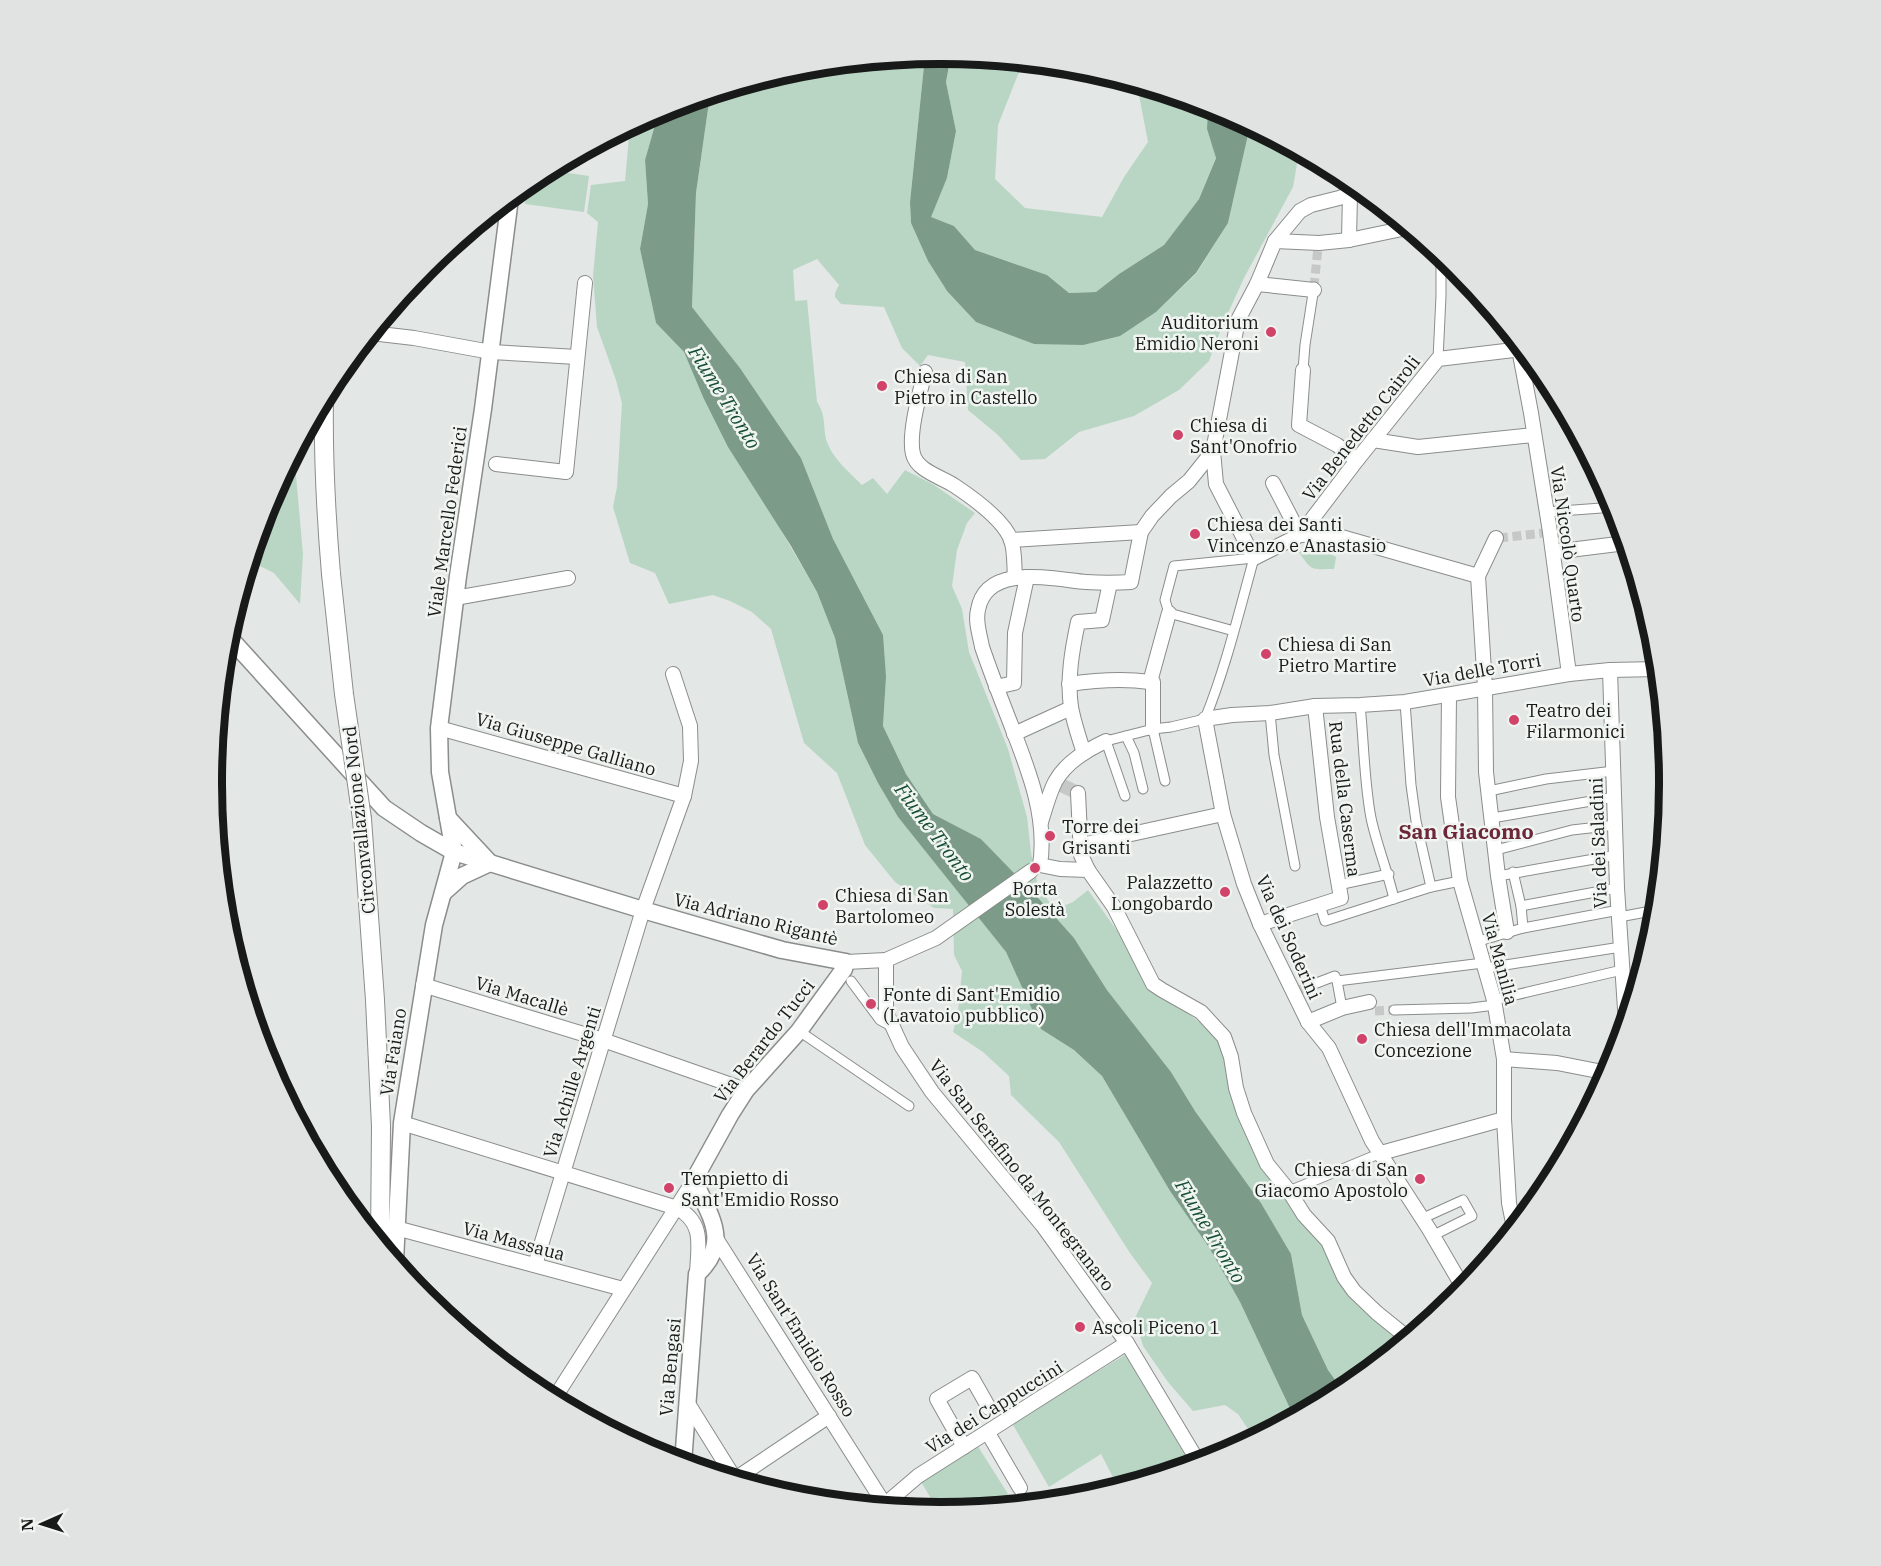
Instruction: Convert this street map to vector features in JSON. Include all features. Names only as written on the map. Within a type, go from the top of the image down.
[{"type":"main road","name":"Circonvallazione Nord","points":[[324,415],[326,516],[344,694],[362,819],[375,1000],[381,1126],[380,1232]]},
{"type":"street","points":[[1040,822],[1069,765],[1084,753],[1106,741],[1205,719],[1234,632],[1254,558],[1216,484],[1213,451],[1238,320],[1257,284],[1275,241],[1300,211],[1311,205],[1339,198],[1346,191]]},
{"type":"street","points":[[1349,240],[1350,193]]},
{"type":"street","name":"Viale Marcello Federici","points":[[454,852],[440,772],[439,728],[509,209]]},
{"type":"street","points":[[1275,241],[1318,245],[1399,230]]},
{"type":"street","points":[[1441,268],[1438,359],[1514,350]]},
{"type":"street","points":[[496,464],[566,472],[585,283]]},
{"type":"street","points":[[1257,284],[1314,289],[1305,345],[1299,425],[1357,460]]},
{"type":"street","points":[[380,334],[491,352],[577,357]]},
{"type":"street","name":"Via Benedetto Cairoli","points":[[1254,558],[1300,535],[1438,359]]},
{"type":"street","name":"Via Niccolò Quarto","points":[[1523,363],[1547,512],[1547,533],[1553,552],[1569,674]]},
{"type":"street","points":[[925,372],[917,404],[912,443],[917,464],[955,486],[997,519],[1011,540],[1021,577],[1015,633],[1014,683],[996,687]]},
{"type":"street","points":[[1373,440],[1418,447],[1534,435]]},
{"type":"street","points":[[1088,870],[1035,868],[1043,847],[1030,775],[982,647],[977,611],[988,589],[998,582],[1021,577],[1110,584],[1131,582],[1140,532],[1213,451]]},
{"type":"street","points":[[1189,480],[1209,480],[1216,484]]},
{"type":"street","points":[[1273,483],[1300,535],[1332,534],[1478,576]]},
{"type":"street","points":[[1547,512],[1604,508]]},
{"type":"street","points":[[1011,540],[1140,532]]},
{"type":"street","points":[[1498,538],[1478,576],[1485,687],[1486,772],[1507,932]]},
{"type":"street","points":[[1553,552],[1618,544]]},
{"type":"street","points":[[1150,682],[1169,613],[1166,600],[1174,566],[1254,558]]},
{"type":"street","points":[[455,597],[568,578]]},
{"type":"street","points":[[1084,753],[1071,708],[1069,684],[1072,648],[1078,622],[1102,620],[1110,584]]},
{"type":"street","points":[[1169,613],[1234,632]]},
{"type":"street","name":"Via Adriano Rigantè","points":[[236,645],[384,808],[454,852],[782,950],[846,962],[886,960],[936,938],[1035,868]]},
{"type":"street","name":"Via delle Torri","points":[[1205,719],[1315,706],[1405,702],[1569,674],[1650,669]]},
{"type":"street","name":"Via dei Saladini","points":[[1610,670],[1617,888],[1624,1004]]},
{"type":"street","name":"Via Achille Argenti","points":[[535,1265],[643,910],[684,795],[692,761],[690,726],[673,674]]},
{"type":"street","points":[[1069,684],[1105,680],[1153,682],[1153,729],[1166,781]]},
{"type":"street","name":"Via Manilia","points":[[1449,695],[1448,797],[1460,881],[1495,1002],[1504,1059],[1504,1119],[1509,1203],[1512,1218]]},
{"type":"street","points":[[1405,702],[1412,794],[1431,887]]},
{"type":"street","points":[[1360,705],[1371,815],[1394,899]]},
{"type":"street","name":"Rua della Caserma","points":[[1315,706],[1327,817],[1340,891]]},
{"type":"street","points":[[1014,734],[1071,708]]},
{"type":"street","points":[[1270,712],[1274,755],[1295,866]]},
{"type":"street","name":"Via dei Soderini","points":[[1205,719],[1224,814],[1244,885],[1260,924],[1308,1022],[1329,1048],[1372,1141],[1459,1281]]},
{"type":"street","name":"Via Giuseppe Galliano","points":[[439,728],[684,795]]},
{"type":"street","points":[[1126,736],[1134,753],[1143,789]]},
{"type":"street","points":[[1106,741],[1125,796]]},
{"type":"street","points":[[1489,791],[1546,779],[1614,771]]},
{"type":"street","points":[[1078,793],[1081,855],[1088,870],[1114,907],[1153,984],[1201,1012],[1224,1037],[1244,1113],[1267,1164],[1289,1191],[1304,1215],[1328,1241],[1344,1277],[1354,1291],[1402,1333]]},
{"type":"street","points":[[1492,818],[1615,797]]},
{"type":"street","points":[[1081,845],[1224,814]]},
{"type":"street","name":"Via Adriano Rigantè","points":[[447,817],[490,863]]},
{"type":"street","points":[[1496,850],[1572,830],[1616,825]]},
{"type":"street","name":"Via Faiano","points":[[395,1250],[402,1123],[434,925],[454,852]]},
{"type":"street","points":[[1498,876],[1617,855]]},
{"type":"street","points":[[443,894],[462,876],[490,863]]},
{"type":"street","points":[[1513,873],[1521,906],[1522,928]]},
{"type":"street","points":[[1260,924],[1320,905],[1340,891],[1389,874]]},
{"type":"street","points":[[1320,905],[1325,921],[1431,887],[1460,881]]},
{"type":"street","points":[[1521,906],[1617,888]]},
{"type":"street","points":[[1476,942],[1522,928],[1647,911]]},
{"type":"street","points":[[1336,981],[1621,947]]},
{"type":"street","name":"Via San Serafino da Montegranaro","points":[[886,960],[886,1012],[902,1047],[932,1092],[1043,1226],[1127,1343],[1194,1455]]},
{"type":"street","name":"Via Berardo Tucci","points":[[559,1391],[677,1208],[730,1115],[747,1090],[799,1030],[844,969],[846,962]]},
{"type":"street","points":[[1394,1010],[1471,1008],[1622,970]]},
{"type":"street","points":[[1314,984],[1335,976],[1342,1008]]},
{"type":"street","points":[[851,981],[880,1020],[891,1026]]},
{"type":"street","name":"Via Macallè","points":[[423,984],[603,1040],[747,1090]]},
{"type":"street","points":[[1308,1022],[1342,1008],[1372,1008]]},
{"type":"street","points":[[799,1030],[909,1106]]},
{"type":"street","points":[[1504,1059],[1557,1063],[1598,1071]]},
{"type":"street","points":[[1289,1191],[1381,1153],[1504,1119]]},
{"type":"street","points":[[402,1123],[677,1208]]},
{"type":"street","name":"Via Sant'Emidio Rosso","points":[[694,1180],[714,1227],[717,1240],[879,1498]]},
{"type":"street","points":[[1421,1219],[1463,1200],[1472,1216],[1432,1236]]},
{"type":"street","name":"Via Bengasi","points":[[677,1208],[688,1214],[695,1223],[698,1233],[684,1453]]},
{"type":"street","name":"Via Massaua","points":[[396,1228],[623,1289]]},
{"type":"street","points":[[697,1274],[713,1255],[717,1240]]},
{"type":"street","name":"Via dei Cappuccini","points":[[891,1500],[918,1476],[1127,1343]]},
{"type":"street","points":[[964,1448],[937,1399],[972,1378],[989,1408]]},
{"type":"street","points":[[687,1402],[729,1469]]},
{"type":"street","points":[[743,1473],[829,1416]]},
{"type":"street","points":[[994,1429],[1020,1488]]},
{"type":"shaded area","points":[[949,64],[1020,69],[998,125],[995,179],[1025,208],[1102,217],[1124,177],[1148,142],[1139,93],[1208,116],[1207,129],[1216,157],[1199,199],[1164,245],[1096,292],[1069,293],[1047,275],[975,250],[954,226],[930,217],[947,178],[956,131],[946,82]]},
{"type":"shaded area","points":[[924,65],[910,202],[911,223],[928,261],[947,291],[976,321],[1034,344],[1156,312],[1196,274],[1228,223],[1248,134],[1298,160],[1293,187],[1244,278],[1209,361],[1179,390],[1134,416],[1079,432],[1045,459],[1021,460],[998,435],[968,410],[965,362],[928,355],[920,366],[902,348],[884,307],[841,304],[835,297],[839,285],[817,259],[793,270],[795,301],[807,300],[817,402],[823,416],[828,446],[836,458],[862,485],[873,478],[887,494],[905,470],[934,485],[975,513],[967,523],[957,550],[952,586],[962,609],[969,652],[1008,749],[1027,817],[1037,882],[1054,910],[1073,902],[1088,890],[1153,986],[1199,1022],[1218,1041],[1268,1165],[1396,1338],[1337,1382],[1328,1370],[1302,1315],[1291,1254],[1261,1203],[1195,1111],[1171,1072],[1107,990],[1074,938],[981,839],[933,814],[906,774],[883,726],[886,677],[801,458],[740,368],[692,307],[696,193],[709,103],[800,78],[847,71]]},
{"type":"shaded area","points":[[655,124],[645,160],[648,204],[640,249],[656,323],[684,352],[703,397],[817,592],[835,638],[858,743],[898,817],[1006,952],[1041,1028],[1074,1050],[1102,1076],[1170,1191],[1210,1249],[1240,1302],[1291,1410],[1249,1431],[1238,1414],[1225,1405],[1193,1411],[1168,1382],[1143,1346],[1135,1318],[1152,1283],[1130,1253],[1059,1142],[1011,1095],[1009,1076],[983,1052],[953,1032],[958,1012],[962,971],[954,955],[953,909],[934,908],[895,882],[865,845],[837,773],[804,743],[771,629],[752,612],[713,595],[669,604],[655,573],[630,563],[613,507],[617,487],[622,403],[597,327],[593,276],[598,222],[587,213],[591,185],[625,181],[629,136]]},
{"type":"shaded area","points":[[563,172],[589,176],[584,212],[525,204],[526,197]]},
{"type":"shaded area","points":[[295,467],[303,554],[300,604],[274,573],[256,564]]},
{"type":"shaded area","points":[[1320,549],[1336,557],[1334,569],[1316,569],[1310,566],[1299,552]]},
{"type":"shaded area","points":[[1125,1355],[1186,1457],[1114,1480],[1101,1454],[1049,1487],[1012,1423]]},
{"type":"shaded area","points":[[977,1445],[1010,1498],[933,1502],[920,1480]]},
{"type":"water","points":[[949,64],[946,82],[956,131],[947,178],[931,217],[954,226],[975,250],[1047,275],[1069,293],[1096,292],[1164,245],[1199,199],[1216,158],[1207,129],[1208,116],[1248,134],[1228,223],[1196,273],[1156,312],[1120,336],[1083,345],[1034,344],[976,322],[947,291],[928,261],[911,223],[910,202],[924,65]]},
{"type":"water","name":"Fiume Tronto","points":[[709,103],[696,193],[692,307],[740,368],[801,458],[833,539],[883,635],[886,677],[883,726],[906,774],[933,814],[981,839],[1074,938],[1107,990],[1171,1072],[1195,1111],[1261,1203],[1291,1254],[1302,1315],[1328,1370],[1337,1382],[1291,1410],[1240,1302],[1210,1249],[1170,1191],[1102,1076],[1074,1050],[1041,1029],[1006,952],[898,817],[878,783],[858,743],[835,638],[817,592],[791,546],[728,447],[684,352],[656,323],[640,249],[648,204],[645,160],[655,124]]},
{"type":"tunnel","points":[[1314,287],[1318,247]]},
{"type":"tunnel","points":[[1499,538],[1544,533]]},
{"type":"tunnel","points":[[1061,785],[1078,793]]},
{"type":"tunnel","points":[[1297,991],[1314,984]]},
{"type":"tunnel","points":[[1375,1011],[1394,1010]]},
{"type":"place","name":"Auditorium Emidio Neroni","points":[[1271,332]]},
{"type":"place","name":"Chiesa di San Pietro in Castello","points":[[882,386]]},
{"type":"place","name":"Chiesa di Sant'Onofrio","points":[[1178,435]]},
{"type":"place","name":"Chiesa dei Santi Vincenzo e Anastasio","points":[[1195,534]]},
{"type":"place","name":"Chiesa di San Pietro Martire","points":[[1266,654]]},
{"type":"place","name":"Teatro dei Filarmonici","points":[[1514,720]]},
{"type":"place","name":"Torre dei Grisanti","points":[[1050,836]]},
{"type":"place","name":"Porta Solestà","points":[[1035,868]]},
{"type":"place","name":"Palazzetto Longobardo","points":[[1225,892]]},
{"type":"place","name":"Chiesa di San Bartolomeo","points":[[823,905]]},
{"type":"place","name":"Fonte di Sant'Emidio (Lavatoio pubblico)","points":[[871,1004]]},
{"type":"place","name":"Chiesa dell'Immacolata Concezione","points":[[1362,1039]]},
{"type":"place","name":"Chiesa di San Giacomo Apostolo","points":[[1420,1179]]},
{"type":"place","name":"Tempietto di Sant'Emidio Rosso","points":[[669,1188]]},
{"type":"place","name":"Ascoli Piceno 1","points":[[1080,1327]]},
{"type":"district","name":"San Giacomo","points":[[1466,831]]}]
